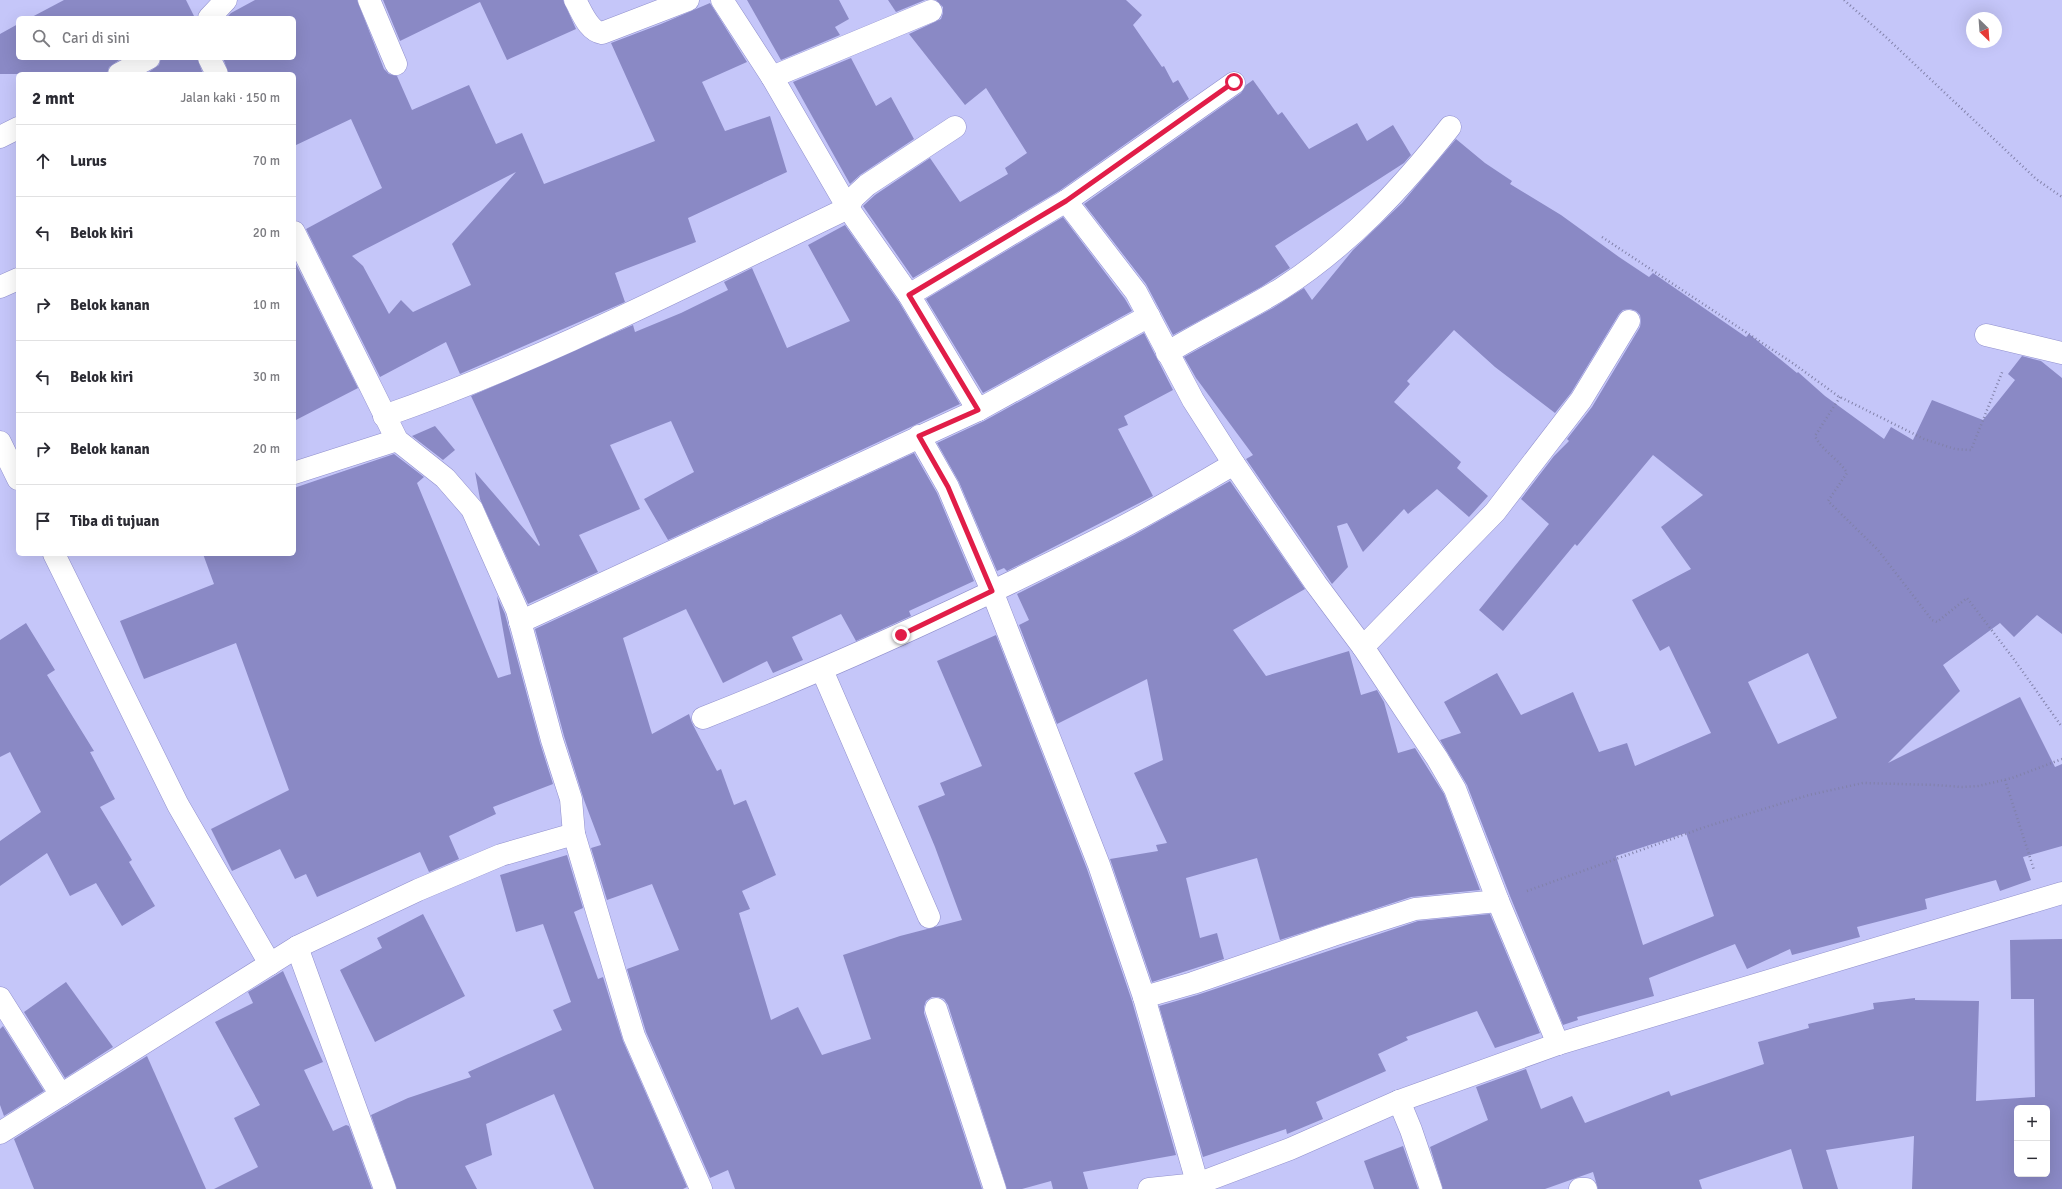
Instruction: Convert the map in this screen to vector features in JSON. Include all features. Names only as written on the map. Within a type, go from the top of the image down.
[{"type":"street","points":[[211,16],[226,0]]},
{"type":"street","points":[[368,0],[396,64]]},
{"type":"street","points":[[576,0],[592,29],[602,33],[688,0]]},
{"type":"street","points":[[722,0],[772,77],[848,208],[909,295],[978,410]]},
{"type":"street","points":[[772,77],[931,11]]},
{"type":"street","points":[[123,72],[145,60]]},
{"type":"street","points":[[210,60],[216,72]]},
{"type":"street","points":[[909,295],[1066,201],[1234,82]]},
{"type":"street","points":[[1167,353],[1280,289],[1343,242],[1394,194],[1450,126]]},
{"type":"street","points":[[384,416],[441,396],[538,356],[848,208],[853,198],[867,185],[955,127]]},
{"type":"street","points":[[0,137],[16,129]]},
{"type":"street","points":[[1066,201],[1122,274],[1149,316],[1167,353],[1193,400],[1234,464],[1316,584],[1363,647],[1437,758],[1455,789],[1498,901],[1558,1044]]},
{"type":"street","points":[[296,236],[397,440],[445,478],[472,509],[517,610],[552,740],[571,799],[574,834],[634,1036],[701,1189]]},
{"type":"street","points":[[0,287],[16,280]]},
{"type":"street","points":[[520,622],[618,575],[708,536],[919,436],[978,410],[1149,316]]},
{"type":"street","points":[[1363,647],[1495,512],[1581,400],[1629,320]]},
{"type":"street","points":[[1986,335],[2062,353]]},
{"type":"street","points":[[919,436],[948,487],[992,591],[1099,865],[1144,997],[1198,1186]]},
{"type":"street","points":[[296,472],[397,440]]},
{"type":"street","points":[[0,442],[16,475]]},
{"type":"street","points":[[703,718],[822,670],[901,635],[1114,532],[1234,464]]},
{"type":"street","points":[[56,556],[178,804],[270,964]]},
{"type":"street","points":[[822,670],[929,917]]},
{"type":"street","points":[[0,1133],[297,947],[418,890],[502,855],[574,834]]},
{"type":"street","points":[[1149,1189],[1198,1186],[1290,1149],[1399,1101],[1558,1044],[2052,896]]},
{"type":"street","points":[[1144,997],[1192,983],[1333,935],[1415,910],[1498,901]]},
{"type":"street","points":[[297,947],[377,1187]]},
{"type":"street","points":[[0,998],[61,1094]]},
{"type":"street","points":[[936,1009],[996,1189]]},
{"type":"street","points":[[1399,1101],[1411,1130],[1431,1189]]},
{"type":"street","points":[[1580,1189],[1586,1189]]},
{"type":"path","points":[[1844,0],[1887,38],[2036,179],[2062,197]]},
{"type":"path","points":[[1602,237],[1794,364],[1840,397],[1924,438],[1955,449],[1971,450],[2015,341]]},
{"type":"path","points":[[1840,397],[1815,436],[1818,442],[1842,465],[1847,473],[1828,501],[1878,550],[1932,620],[1937,622],[1967,598],[2013,658],[2062,727]]},
{"type":"path","points":[[1498,901],[1719,823],[1809,795],[1863,783],[1962,787],[1978,786],[2005,780],[2062,759]]},
{"type":"path","points":[[2005,780],[2052,896]]},
{"type":"building","points":[[64,0],[186,0],[194,16],[34,16]]},
{"type":"building","points":[[255,0],[357,0],[384,69],[389,74],[397,76],[412,110],[469,85],[496,144],[522,133],[544,184],[655,141],[611,43],[710,3],[747,62],[702,82],[725,131],[770,116],[787,172],[688,218],[696,242],[615,273],[625,302],[460,374],[446,342],[380,377],[306,229],[382,188],[351,119],[296,145],[296,72],[228,72],[224,60],[296,60],[296,16],[228,16]],"holes":[[[516,172],[452,244],[471,285],[413,312],[401,300],[389,314],[363,266],[352,256]]]},
{"type":"building","points":[[383,0],[563,0],[576,29],[507,60],[480,2],[400,41]]},
{"type":"building","points":[[747,0],[839,0],[849,19],[835,27],[840,35],[781,60]]},
{"type":"building","points":[[888,0],[925,0],[896,12]]},
{"type":"building","points":[[936,0],[1126,0],[1142,15],[1133,25],[1162,67],[1164,66],[1173,83],[1178,80],[1189,99],[1059,191],[913,278],[863,206],[875,195],[930,158],[960,202],[1008,174],[1005,168],[1027,153],[986,88],[965,105],[909,34],[941,19],[943,7]]},
{"type":"building","points":[[16,25],[16,60],[119,60],[109,67],[108,72],[16,72],[16,74],[0,74],[0,34]]},
{"type":"building","points":[[851,58],[876,106],[891,97],[914,139],[860,175],[850,184],[793,82]]},
{"type":"building","points":[[160,60],[198,60],[202,72],[149,72],[159,65]]},
{"type":"building","points":[[1253,80],[1278,115],[1282,112],[1309,149],[1357,123],[1367,141],[1393,125],[1411,155],[1404,163],[1275,246],[1290,268],[1261,287],[1173,335],[1146,284],[1084,204],[1241,93],[1246,85]]},
{"type":"building","points":[[1456,139],[1485,163],[1512,181],[1510,184],[1561,215],[1649,277],[1653,273],[1746,337],[1749,334],[1797,373],[1798,372],[1825,396],[1884,439],[1891,427],[1913,440],[1932,400],[1983,420],[2015,380],[2008,374],[2022,356],[2041,361],[2062,378],[2062,634],[2037,615],[2014,637],[2000,623],[1943,665],[1960,691],[1888,763],[2020,697],[2055,767],[2062,764],[2062,846],[2023,857],[2031,880],[2000,891],[1996,880],[1925,899],[1927,909],[1857,927],[1860,937],[1792,955],[1790,949],[1747,969],[1735,944],[1649,978],[1654,996],[1577,1017],[1578,1020],[1563,1025],[1510,896],[1467,785],[1440,740],[1461,733],[1444,702],[1497,673],[1521,715],[1573,692],[1599,752],[1627,743],[1635,766],[1711,733],[1669,646],[1660,651],[1632,600],[1691,569],[1661,527],[1703,495],[1653,455],[1577,546],[1575,544],[1503,631],[1479,610],[1549,524],[1521,499],[1554,456],[1569,441],[1567,439],[1592,407],[1640,327],[1640,315],[1636,311],[1630,309],[1623,310],[1619,314],[1571,393],[1555,413],[1495,367],[1454,330],[1407,381],[1410,384],[1394,402],[1461,462],[1457,468],[1488,496],[1469,517],[1437,489],[1408,514],[1404,509],[1363,552],[1347,523],[1337,526],[1348,567],[1332,584],[1246,459],[1253,455],[1196,378],[1184,357],[1273,308],[1304,288],[1312,300],[1353,250],[1402,203]],"holes":[[[1808,653],[1837,718],[1778,744],[1748,682]],[[1686,833],[1714,916],[1643,945],[1616,856]]]},
{"type":"building","points":[[1063,217],[1125,299],[1132,311],[983,393],[926,299]]},
{"type":"building","points":[[845,225],[899,302],[960,404],[668,540],[644,499],[694,472],[671,421],[610,445],[640,509],[579,535],[598,572],[528,604],[480,499],[475,472],[539,546],[540,545],[471,396],[633,325],[635,332],[681,313],[728,290],[724,282],[752,268],[787,348],[850,321],[808,245]]},
{"type":"building","points":[[296,264],[358,388],[296,420]]},
{"type":"building","points":[[1144,333],[1173,390],[1124,416],[1128,425],[1118,429],[1153,496],[1007,571],[1004,568],[997,571],[959,482],[937,443],[984,421]]},
{"type":"building","points":[[435,426],[455,450],[443,460],[412,436]]},
{"type":"building","points":[[914,453],[937,493],[974,581],[909,611],[911,616],[856,641],[841,614],[792,637],[803,660],[773,673],[767,661],[723,683],[686,609],[623,638],[652,734],[689,714],[692,723],[717,771],[721,769],[734,805],[746,800],[776,875],[742,891],[750,909],[739,913],[771,1020],[798,1007],[822,1055],[871,1039],[843,955],[900,936],[962,920],[918,806],[945,795],[940,783],[982,766],[937,661],[996,635],[1087,869],[1132,1001],[1176,1155],[1083,1172],[1088,1189],[1053,1189],[1051,1181],[1022,1189],[1007,1189],[948,1005],[944,999],[932,997],[926,1001],[924,1013],[982,1189],[735,1189],[728,1170],[710,1178],[646,1032],[627,969],[679,950],[652,884],[607,900],[591,848],[601,845],[584,800],[564,736],[535,629]]},
{"type":"building","points":[[394,454],[424,477],[417,483],[498,678],[511,674],[497,596],[505,614],[540,743],[553,784],[493,807],[496,814],[449,836],[459,859],[429,872],[420,852],[317,897],[306,874],[295,879],[280,849],[232,871],[211,829],[289,790],[236,643],[144,679],[120,621],[214,584],[204,556],[296,556],[296,487]]},
{"type":"building","points":[[1230,481],[1305,589],[1233,630],[1266,676],[1349,651],[1361,695],[1377,690],[1384,702],[1398,753],[1415,748],[1444,794],[1480,890],[1411,897],[1280,940],[1257,858],[1186,878],[1200,938],[1217,933],[1224,959],[1152,982],[1110,859],[1158,851],[1156,845],[1167,843],[1134,773],[1163,760],[1147,679],[1057,724],[1019,625],[1029,620],[1017,594],[1134,535]]},
{"type":"building","points":[[26,623],[55,670],[47,675],[94,751],[90,752],[115,799],[100,807],[132,860],[129,862],[155,906],[122,926],[96,883],[70,896],[47,853],[0,886],[0,841],[41,812],[10,752],[0,757],[0,640]]},
{"type":"building","points":[[567,855],[583,908],[574,912],[598,979],[603,977],[623,1041],[687,1187],[683,1189],[594,1189],[554,1094],[486,1124],[492,1155],[465,1166],[477,1189],[397,1189],[371,1115],[408,1098],[471,1077],[468,1072],[562,1030],[553,1010],[571,1002],[543,924],[516,932],[500,875]]},
{"type":"building","points":[[423,914],[465,996],[375,1042],[340,970],[382,948],[377,938]]},
{"type":"building","points":[[1490,914],[1540,1033],[1495,1048],[1477,1011],[1406,1037],[1408,1040],[1378,1054],[1386,1071],[1316,1102],[1323,1119],[1287,1134],[1286,1129],[1203,1157],[1159,1006],[1197,995],[1418,921]]},
{"type":"building","points":[[2062,939],[2062,1189],[1912,1189],[1914,1136],[1826,1150],[1838,1189],[1803,1189],[1791,1149],[1699,1180],[1702,1189],[1598,1189],[1593,1172],[1545,1189],[1443,1189],[1430,1147],[1488,1120],[1476,1087],[1526,1069],[1541,1109],[1572,1096],[1585,1123],[1669,1091],[1671,1096],[1764,1064],[1758,1042],[1809,1028],[1808,1024],[1874,1009],[1873,1003],[1915,998],[1915,1000],[1979,1001],[1976,1101],[2035,1097],[2034,999],[2011,999],[2010,940]]},
{"type":"building","points":[[283,971],[323,1062],[304,1070],[333,1131],[346,1125],[349,1126],[372,1189],[214,1189],[258,1167],[234,1118],[260,1105],[215,1022],[253,1003],[248,992]]},
{"type":"building","points":[[66,982],[113,1047],[65,1078],[24,1012]]},
{"type":"building","points":[[3,1026],[44,1091],[4,1116],[0,1105],[0,1029]]},
{"type":"building","points":[[147,1056],[206,1189],[34,1189],[14,1139]]},
{"type":"building","points":[[1403,1146],[1418,1189],[1374,1189],[1364,1161]]},
{"type":"route","points":[[901,635],[992,591],[948,487],[919,436],[978,410],[909,295],[1066,201],[1234,82]]}]
